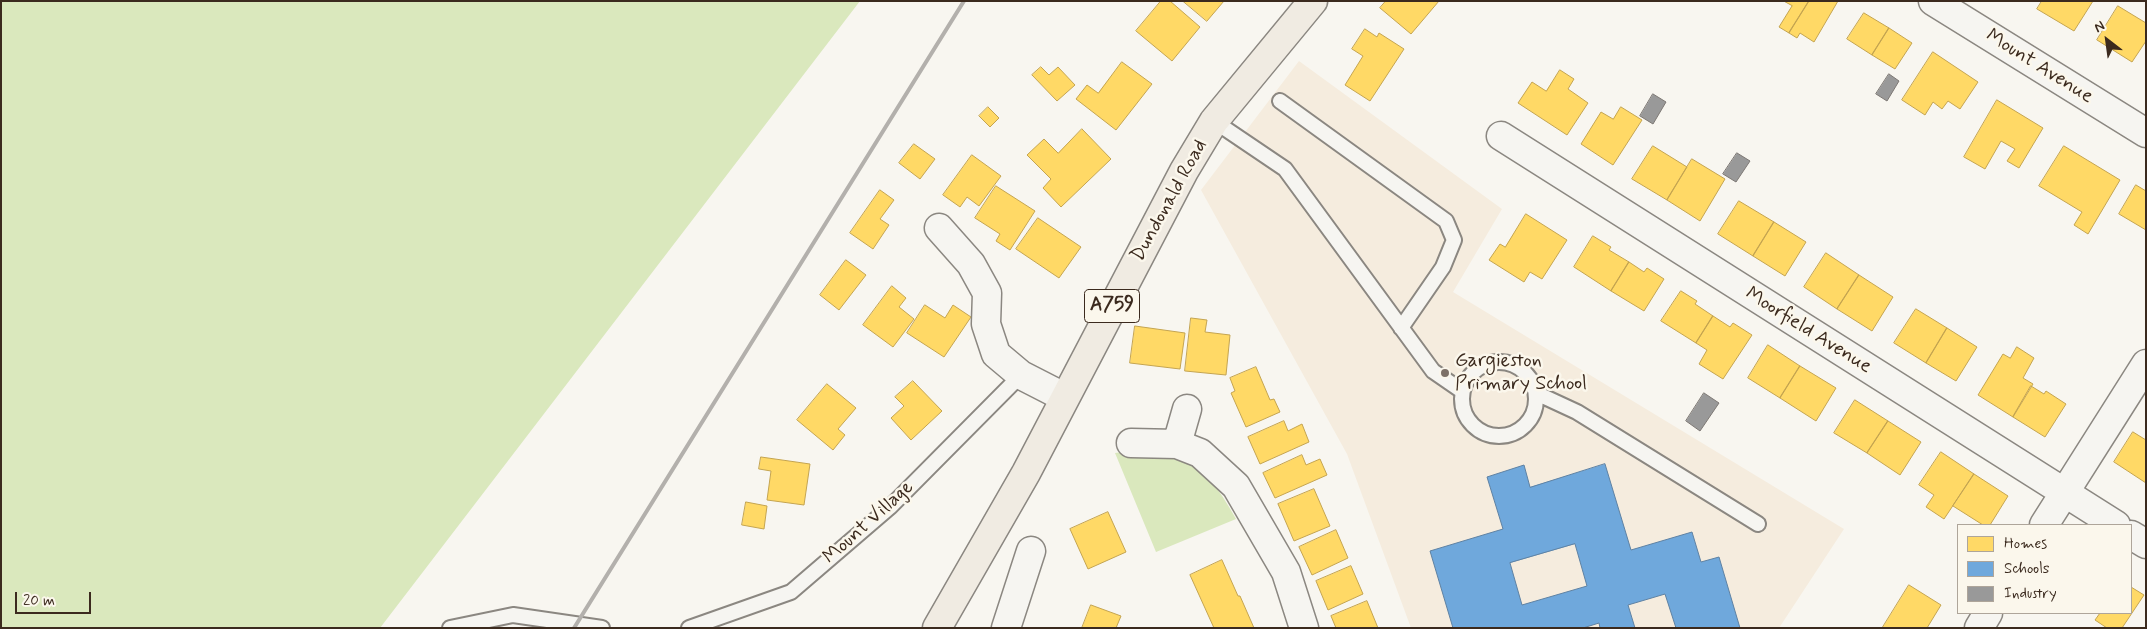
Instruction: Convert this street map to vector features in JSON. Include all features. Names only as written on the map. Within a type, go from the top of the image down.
[{"type":"main road","name":"Dundonald Road","points":[[937,628],[1026,473],[1064,397],[1184,171],[1214,121],[1313,1]]},
{"type":"street","name":"Mount Avenue","points":[[1933,1],[2146,133]]},
{"type":"street","name":"Moorfield Avenue","points":[[1500,136],[2114,524]]},
{"type":"street","points":[[939,228],[971,264],[987,293],[986,324],[996,354],[1021,375],[1064,397]]},
{"type":"street","points":[[2045,524],[2146,364]]},
{"type":"street","points":[[1177,444],[1187,409]]},
{"type":"street","points":[[1131,443],[1177,444],[1200,454],[1236,486],[1286,572],[1304,628]]},
{"type":"street","points":[[2132,536],[2146,544]]},
{"type":"street","points":[[1006,628],[1031,551]]},
{"type":"street","points":[[1979,628],[1987,614]]},
{"type":"lane","points":[[1280,101],[1446,221],[1452,232],[1454,240],[1443,267],[1401,328]]},
{"type":"lane","points":[[1214,121],[1285,169],[1433,371],[1462,391]]},
{"type":"lane","points":[[1504,361],[1517,365],[1533,382],[1536,393],[1536,405],[1533,415],[1526,426],[1515,433],[1502,437],[1491,436],[1478,431],[1467,419],[1462,408],[1462,391],[1467,379],[1480,367],[1492,362],[1504,361]]},
{"type":"lane","name":"Mount Village","points":[[689,628],[791,592],[890,507],[1021,375]]},
{"type":"lane","points":[[1536,393],[1577,412],[1758,524]]},
{"type":"lane","points":[[450,628],[513,615],[602,628]]},
{"type":"shaded area","name":"Gargieston Primary School","points":[[1299,61],[1502,209],[1453,292],[1844,529],[1779,628],[1411,628],[1347,454],[1201,190]]},
{"type":"green space","points":[[1,1],[860,1],[380,628],[1,628]]},
{"type":"green space","points":[[1129,451],[1164,453],[1177,456],[1188,462],[1208,477],[1236,519],[1156,552],[1115,453]]},
{"type":"building: Homes","points":[[1161,1],[1170,1],[1200,27],[1172,61],[1136,31]]},
{"type":"building: Homes","points":[[1183,1],[1224,1],[1207,21]]},
{"type":"building: Homes","points":[[1386,1],[1439,1],[1411,34],[1380,8]]},
{"type":"building: Homes","points":[[1784,1],[1809,1],[1789,33],[1779,27],[1792,6]]},
{"type":"building: Homes","points":[[1809,1],[1838,1],[1814,42],[1800,33],[1797,38],[1789,33]]},
{"type":"building: Homes","points":[[2042,1],[2093,1],[2074,31],[2037,9]]},
{"type":"building: Homes","points":[[2118,6],[2146,23],[2146,41],[2132,62],[2097,40]]},
{"type":"building: Homes","points":[[1864,13],[1889,28],[1872,55],[1847,39]]},
{"type":"building: Homes","points":[[1889,28],[1912,43],[1895,69],[1872,55]]},
{"type":"building: Homes","points":[[1365,29],[1377,37],[1379,33],[1404,49],[1370,101],[1345,85],[1363,56],[1352,49]]},
{"type":"building: Homes","points":[[1933,52],[1978,82],[1960,109],[1948,101],[1942,109],[1933,102],[1925,115],[1902,100]]},
{"type":"building: Homes","points":[[1122,62],[1152,84],[1116,130],[1076,99],[1087,85],[1098,93]]},
{"type":"building: Homes","points":[[1041,67],[1049,75],[1058,67],[1075,85],[1057,101],[1032,75]]},
{"type":"building: Homes","points":[[1560,70],[1574,79],[1568,89],[1588,103],[1567,135],[1518,103],[1532,82],[1546,91]]},
{"type":"building: Homes","points":[[1997,100],[2043,128],[2019,168],[2007,161],[2015,149],[2001,141],[1985,169],[1964,157]]},
{"type":"building: Homes","points":[[988,107],[999,118],[990,127],[979,116]]},
{"type":"building: Homes","points":[[1621,107],[1642,120],[1613,165],[1581,144],[1601,112],[1613,119]]},
{"type":"building: Homes","points":[[1082,129],[1111,159],[1061,207],[1043,188],[1051,179],[1027,155],[1044,139],[1058,153]]},
{"type":"building: Homes","points":[[914,144],[935,159],[920,179],[899,163]]},
{"type":"building: Homes","points":[[1653,146],[1687,167],[1667,200],[1632,179]]},
{"type":"building: Homes","points":[[2064,146],[2120,180],[2088,234],[2074,225],[2082,212],[2039,186]]},
{"type":"building: Homes","points":[[972,155],[1001,176],[979,206],[967,197],[960,207],[943,195]]},
{"type":"building: Homes","points":[[1692,159],[1725,179],[1700,221],[1667,200]]},
{"type":"building: Homes","points":[[2136,185],[2146,191],[2146,230],[2119,214]]},
{"type":"building: Homes","points":[[996,186],[1035,211],[1010,250],[996,241],[1000,234],[975,218]]},
{"type":"building: Homes","points":[[880,190],[894,200],[880,219],[889,225],[873,249],[850,233]]},
{"type":"building: Homes","points":[[1739,201],[1774,222],[1753,256],[1718,234]]},
{"type":"building: Homes","points":[[1526,214],[1567,240],[1542,279],[1530,272],[1524,282],[1489,260],[1500,244],[1505,247]]},
{"type":"building: Homes","points":[[1038,218],[1081,247],[1059,278],[1016,249]]},
{"type":"building: Homes","points":[[1774,222],[1806,242],[1785,276],[1753,256]]},
{"type":"building: Homes","points":[[1593,236],[1611,247],[1609,250],[1629,262],[1611,291],[1574,267]]},
{"type":"building: Homes","points":[[1826,253],[1859,275],[1837,309],[1804,287]]},
{"type":"building: Homes","points":[[846,260],[866,275],[839,310],[820,295]]},
{"type":"building: Homes","points":[[1629,262],[1644,272],[1647,268],[1664,279],[1644,311],[1611,291]]},
{"type":"building: Homes","points":[[1859,275],[1893,297],[1872,331],[1837,309]]},
{"type":"building: Homes","points":[[892,286],[906,298],[899,307],[914,319],[893,347],[863,325]]},
{"type":"building: Homes","points":[[1681,291],[1697,301],[1695,304],[1713,316],[1696,343],[1661,321]]},
{"type":"building: Homes","points":[[925,305],[945,318],[953,305],[971,317],[944,357],[907,333]]},
{"type":"building: Homes","points":[[1916,309],[1947,328],[1926,363],[1894,343]]},
{"type":"building: Homes","points":[[1713,316],[1730,327],[1733,323],[1752,335],[1723,379],[1699,364],[1707,350],[1696,343]]},
{"type":"building: Homes","points":[[1191,318],[1207,320],[1205,332],[1230,335],[1226,375],[1185,371]]},
{"type":"building: Homes","points":[[1135,326],[1185,333],[1180,369],[1130,363]]},
{"type":"building: Homes","points":[[1947,328],[1977,347],[1956,381],[1926,363]]},
{"type":"building: Homes","points":[[1768,345],[1800,366],[1780,398],[1748,378]]},
{"type":"building: Homes","points":[[2017,347],[2034,358],[2023,378],[2033,384],[2013,417],[1978,395],[2003,354],[2010,358]]},
{"type":"building: Homes","points":[[1800,366],[1836,388],[1816,421],[1780,398]]},
{"type":"building: Homes","points":[[1256,367],[1270,400],[1274,399],[1280,412],[1246,427],[1231,393],[1235,391],[1230,378]]},
{"type":"building: Homes","points":[[913,381],[942,411],[911,440],[891,418],[904,406],[895,397]]},
{"type":"building: Homes","points":[[827,384],[856,408],[838,429],[845,435],[833,450],[797,420]]},
{"type":"building: Homes","points":[[2031,386],[2044,394],[2046,391],[2066,404],[2045,437],[2013,417]]},
{"type":"building: Homes","points":[[1855,400],[1888,421],[1867,453],[1834,433]]},
{"type":"building: Homes","points":[[1284,421],[1288,431],[1302,424],[1309,442],[1260,464],[1248,437]]},
{"type":"building: Homes","points":[[1888,421],[1921,442],[1900,475],[1867,453]]},
{"type":"building: Homes","points":[[2133,432],[2146,440],[2146,483],[2114,462]]},
{"type":"building: Homes","points":[[1941,452],[1974,474],[1944,519],[1926,507],[1934,495],[1919,485]]},
{"type":"building: Homes","points":[[1302,455],[1306,465],[1320,459],[1327,475],[1275,498],[1263,473]]},
{"type":"building: Homes","points":[[761,457],[810,464],[804,505],[767,500],[771,471],[759,469]]},
{"type":"building: Homes","points":[[1974,474],[2008,496],[1991,524],[1981,524],[1953,506]]},
{"type":"building: Homes","points":[[1314,489],[1330,526],[1294,541],[1278,504]]},
{"type":"building: Homes","points":[[746,502],[767,506],[764,529],[742,525]]},
{"type":"building: Homes","points":[[1108,512],[1126,552],[1088,569],[1070,529]]},
{"type":"building: Homes","points":[[1336,530],[1348,558],[1312,575],[1299,547]]},
{"type":"building: Homes","points":[[1222,560],[1254,628],[1214,628],[1190,575]]},
{"type":"building: Homes","points":[[1351,566],[1363,594],[1328,610],[1316,581]]},
{"type":"building: Homes","points":[[1909,585],[1941,605],[1927,628],[1883,627]]},
{"type":"building: Homes","points":[[2132,588],[2144,595],[2132,613]]},
{"type":"building: Homes","points":[[1367,601],[1378,628],[1336,628],[1331,616]]},
{"type":"building: Homes","points":[[1091,605],[1121,616],[1116,628],[1082,628]]},
{"type":"building: Homes","points":[[2099,614],[2131,614],[2122,628],[2107,628],[2095,620]]},
{"type":"building: Schools","points":[[1605,464],[1631,550],[1692,532],[1701,562],[1719,557],[1740,628],[1676,628],[1665,594],[1628,605],[1635,628],[1600,628],[1599,623],[1583,628],[1453,628],[1430,551],[1503,529],[1487,477],[1524,465],[1530,487]],"holes":[[[1575,544],[1587,586],[1522,605],[1510,563]]]},
{"type":"building: Industry","points":[[1889,74],[1899,81],[1887,101],[1876,94]]},
{"type":"building: Industry","points":[[1653,94],[1666,102],[1653,124],[1640,116]]},
{"type":"building: Industry","points":[[1737,153],[1750,161],[1736,182],[1723,174]]},
{"type":"building: Industry","points":[[1704,393],[1719,403],[1700,431],[1686,421]]},
{"type":"railway","points":[[574,628],[964,1]]},
{"type":"place","name":"Gargieston Primary School","points":[[1445,373]]}]
